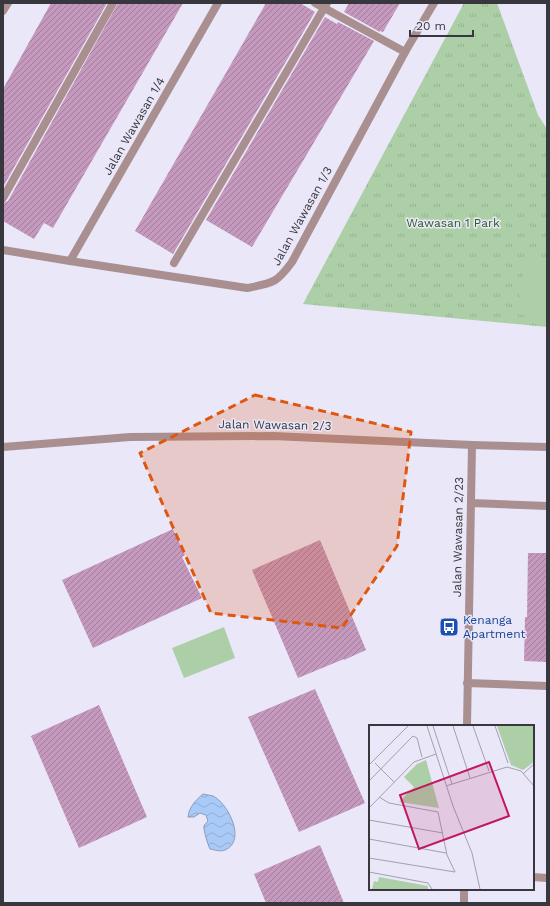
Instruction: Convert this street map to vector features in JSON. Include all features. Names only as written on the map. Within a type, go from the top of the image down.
[{"type":"street","points":[[3,11],[8,3]]},
{"type":"street","points":[[3,198],[113,3]]},
{"type":"street","name":"Jalan Wawasan 1/4","points":[[70,261],[218,3]]},
{"type":"street","points":[[315,3],[325,5],[405,52]]},
{"type":"street","name":"Jalan Wawasan 1/3","points":[[3,250],[247,288],[272,283],[282,276],[292,262],[405,52],[434,3]]},
{"type":"street","points":[[174,263],[325,5]]},
{"type":"street","name":"Jalan Wawasan 2/3","points":[[3,447],[130,436],[265,436],[547,447]]},
{"type":"street","name":"Jalan Wawasan 2/23","points":[[467,725],[472,445]]},
{"type":"street","points":[[472,503],[547,506]]},
{"type":"street","points":[[467,683],[547,686]]},
{"type":"street","points":[[534,877],[547,878]]},
{"type":"street","points":[[464,890],[464,903]]},
{"type":"highlighted area","points":[[255,395],[411,432],[397,546],[342,628],[211,613],[140,453]]},
{"type":"green space","name":"Wawasan 1 Park","points":[[464,3],[497,3],[538,115],[547,129],[547,327],[303,304]]},
{"type":"green space","points":[[526,258],[547,261],[547,318],[517,314]]},
{"type":"green space","points":[[224,627],[235,658],[184,678],[172,648]]},
{"type":"water","points":[[203,794],[213,796],[219,800],[233,822],[235,839],[231,845],[223,851],[210,849],[204,828],[204,825],[208,821],[206,815],[200,813],[194,817],[188,817],[191,807]]},
{"type":"building","points":[[51,3],[107,3],[3,187],[3,89]]},
{"type":"building","points":[[118,3],[183,3],[53,228],[44,223],[34,239],[3,221],[3,203],[8,201]]},
{"type":"building","points":[[266,3],[300,3],[315,12],[173,254],[135,231]]},
{"type":"building","points":[[349,3],[400,3],[383,32],[380,32],[344,12]]},
{"type":"building","points":[[325,17],[337,24],[338,22],[374,41],[252,247],[206,220]]},
{"type":"building","points":[[173,529],[185,555],[182,557],[202,598],[93,648],[62,580]]},
{"type":"building","points":[[320,540],[366,650],[298,678],[252,570]]},
{"type":"building","points":[[528,553],[547,553],[547,662],[524,661],[525,617],[527,617]]},
{"type":"building","points":[[315,689],[365,803],[299,832],[248,717]]},
{"type":"building","points":[[99,705],[147,817],[79,848],[31,736]]},
{"type":"building","points":[[320,845],[344,903],[266,903],[254,874]]},
{"type":"place","name":"Kenanga Apartment","points":[[449,627]]}]
